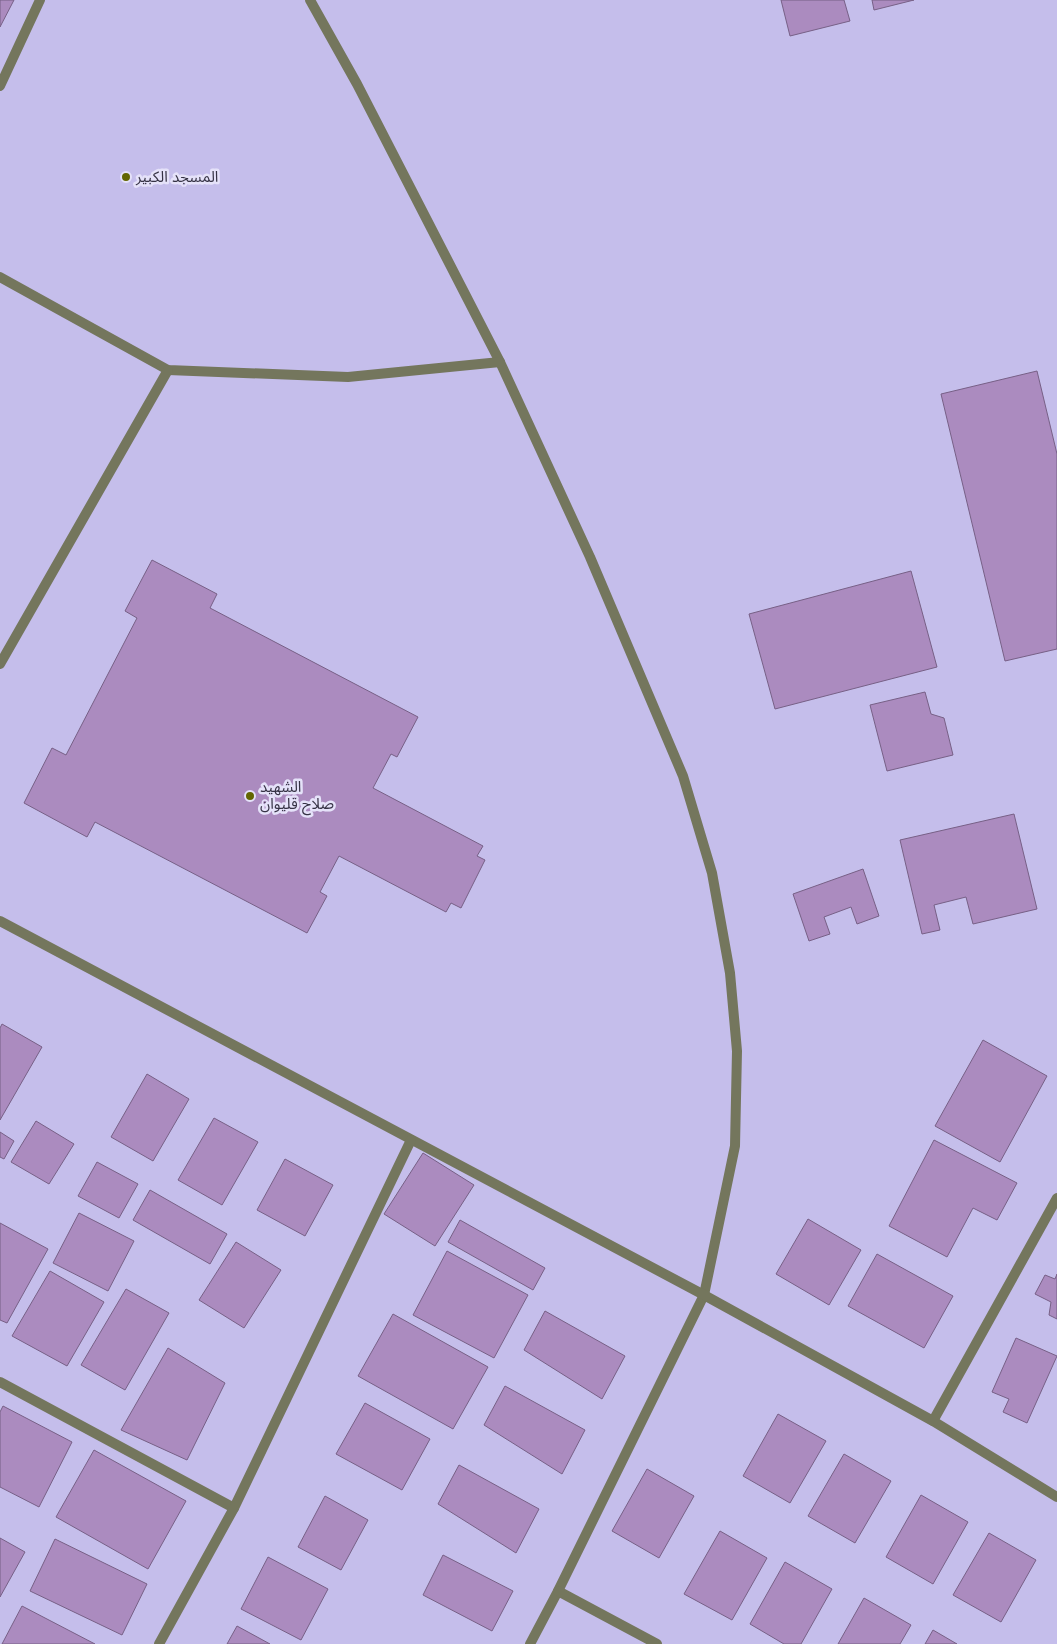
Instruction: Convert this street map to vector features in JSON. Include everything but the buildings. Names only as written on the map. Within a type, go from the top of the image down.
[{"type":"street","points":[[0,86],[40,0]]},
{"type":"street","points":[[310,0],[356,84],[500,362],[590,557],[683,776],[712,873],[730,973],[737,1051],[735,1146],[704,1295],[530,1644]]},
{"type":"street","points":[[0,277],[168,370],[348,377],[500,362]]},
{"type":"street","points":[[0,664],[168,370]]},
{"type":"street","points":[[0,921],[704,1295],[933,1421],[1057,1496]]},
{"type":"street","points":[[159,1644],[234,1508],[411,1140]]},
{"type":"street","points":[[933,1421],[1056,1203]]},
{"type":"street","points":[[0,1382],[234,1508]]},
{"type":"street","points":[[558,1591],[658,1644]]},
{"type":"place","name":"المسجد الكبير","points":[[126,177]]},
{"type":"place","name":"الشهيد صلاح قليوان","points":[[250,796]]}]
